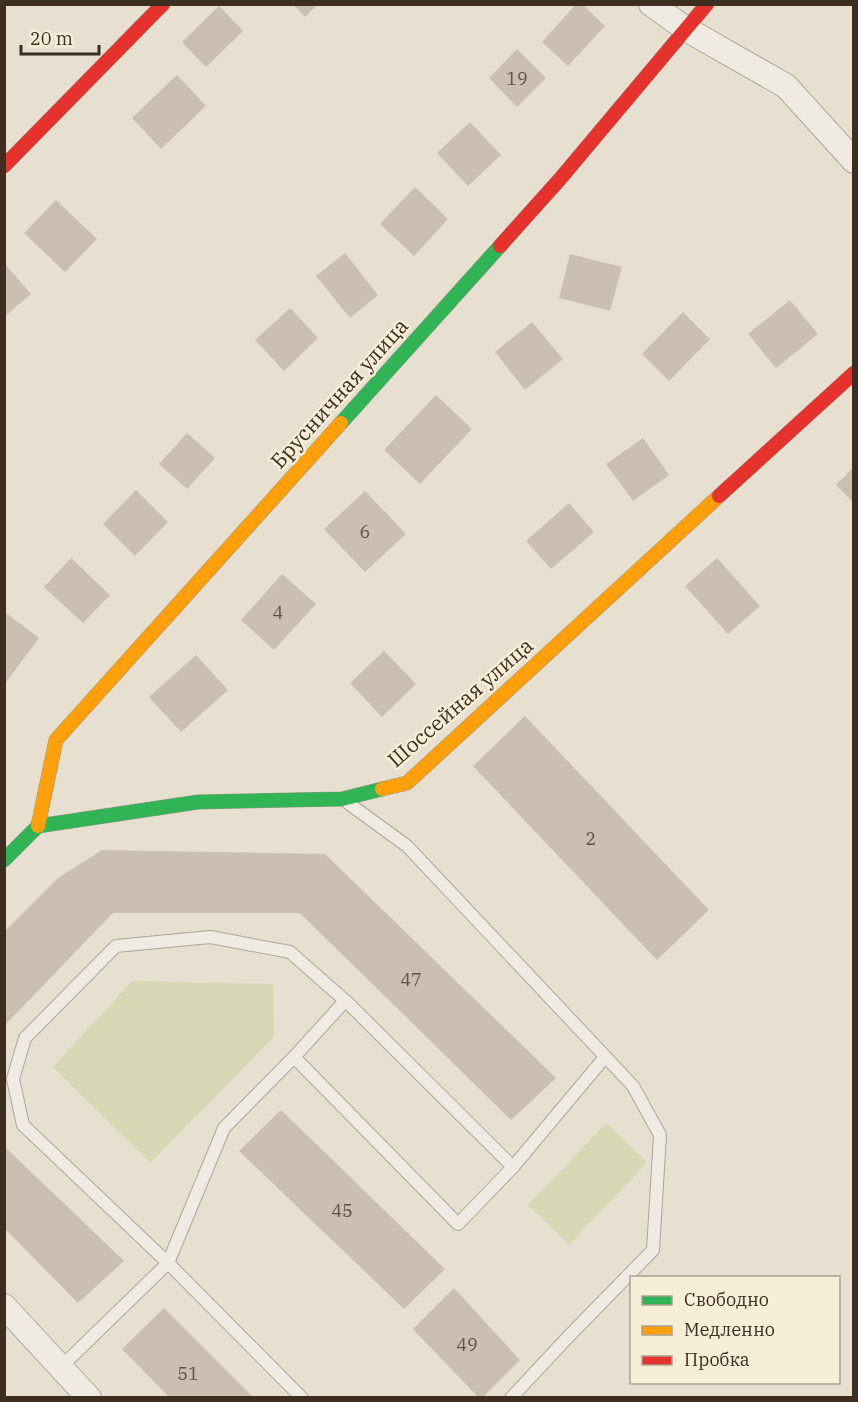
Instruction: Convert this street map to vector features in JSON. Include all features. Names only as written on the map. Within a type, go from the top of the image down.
[{"type":"street","points":[[4,166],[164,4]]},
{"type":"street","points":[[651,4],[686,29],[786,86],[854,161]]},
{"type":"street","name":"Брусничная улица","points":[[39,826],[56,740],[560,179],[707,4]]},
{"type":"street","name":"Шоссейная улица","points":[[39,826],[198,802],[342,799],[406,783],[854,372]]},
{"type":"street","points":[[4,860],[39,826]]},
{"type":"street","points":[[4,1306],[89,1398]]},
{"type":"lane","points":[[342,799],[407,846],[633,1086],[660,1135],[653,1250],[511,1398]]},
{"type":"lane","points":[[302,1398],[168,1263],[23,1125],[13,1079],[25,1038],[116,946],[210,938],[290,952],[345,1001],[513,1167]]},
{"type":"lane","points":[[61,1367],[168,1263],[224,1128],[345,1001]]},
{"type":"lane","points":[[294,1057],[459,1224],[513,1167],[605,1057]]},
{"type":"green space","points":[[132,981],[273,984],[274,1037],[150,1163],[53,1067]]},
{"type":"green space","points":[[606,1123],[647,1162],[569,1245],[528,1205]]},
{"type":"building","points":[[293,4],[318,4],[305,17]]},
{"type":"building","points":[[576,4],[582,4],[605,26],[568,66],[542,42]]},
{"type":"building","points":[[219,6],[243,31],[206,67],[182,42]]},
{"type":"building","points":[[517,49],[546,78],[517,107],[489,78]]},
{"type":"building","points":[[177,75],[206,106],[161,149],[132,118]]},
{"type":"building","points":[[470,122],[501,155],[468,186],[437,153]]},
{"type":"building","points":[[415,187],[448,219],[414,256],[380,224]]},
{"type":"building","points":[[56,200],[97,239],[65,272],[24,233]]},
{"type":"building","points":[[345,253],[378,295],[350,318],[316,276]]},
{"type":"building","points":[[570,254],[622,267],[610,311],[559,298]]},
{"type":"building","points":[[4,263],[31,294],[4,317]]},
{"type":"building","points":[[790,300],[818,334],[776,368],[748,334]]},
{"type":"building","points":[[290,308],[318,338],[284,371],[255,340]]},
{"type":"building","points":[[683,312],[710,339],[669,381],[642,354]]},
{"type":"building","points":[[532,322],[563,359],[525,390],[495,352]]},
{"type":"building","points":[[436,395],[472,429],[420,484],[384,450]]},
{"type":"building","points":[[187,433],[215,458],[187,489],[159,464]]},
{"type":"building","points":[[643,438],[669,475],[633,501],[606,464]]},
{"type":"building","points":[[854,467],[854,503],[836,485]]},
{"type":"building","points":[[136,490],[168,522],[135,556],[103,524]]},
{"type":"building","points":[[365,491],[406,534],[365,572],[324,529]]},
{"type":"building","points":[[569,503],[594,532],[551,569],[526,541]]},
{"type":"building","points":[[71,558],[110,595],[83,623],[44,587]]},
{"type":"building","points":[[717,558],[760,606],[728,634],[685,586]]},
{"type":"building","points":[[282,574],[316,604],[274,650],[241,620]]},
{"type":"building","points":[[6,613],[39,638],[6,682],[4,681],[4,616]]},
{"type":"building","points":[[384,651],[416,684],[382,717],[350,683]]},
{"type":"building","points":[[196,655],[228,690],[181,732],[149,697]]},
{"type":"building","points":[[525,716],[709,910],[657,960],[473,766]]},
{"type":"building","points":[[102,850],[325,854],[556,1078],[511,1120],[300,913],[113,913],[4,1026],[4,932],[58,878]]},
{"type":"building","points":[[281,1110],[445,1269],[404,1309],[239,1151]]},
{"type":"building","points":[[4,1146],[124,1261],[78,1303],[4,1228]]},
{"type":"building","points":[[454,1288],[520,1360],[482,1398],[479,1398],[413,1329]]},
{"type":"building","points":[[164,1308],[254,1398],[170,1398],[122,1349]]},
{"type":"traffic: fast","points":[[341,423],[500,246]]},
{"type":"traffic: fast","points":[[4,860],[38,826],[198,802],[342,799],[382,789]]},
{"type":"traffic: slow","points":[[38,826],[56,740],[341,423]]},
{"type":"traffic: slow","points":[[382,789],[407,783],[719,496]]},
{"type":"traffic: jam","points":[[4,166],[163,4]]},
{"type":"traffic: jam","points":[[500,246],[560,179],[707,4]]},
{"type":"traffic: jam","points":[[719,496],[854,373]]}]
